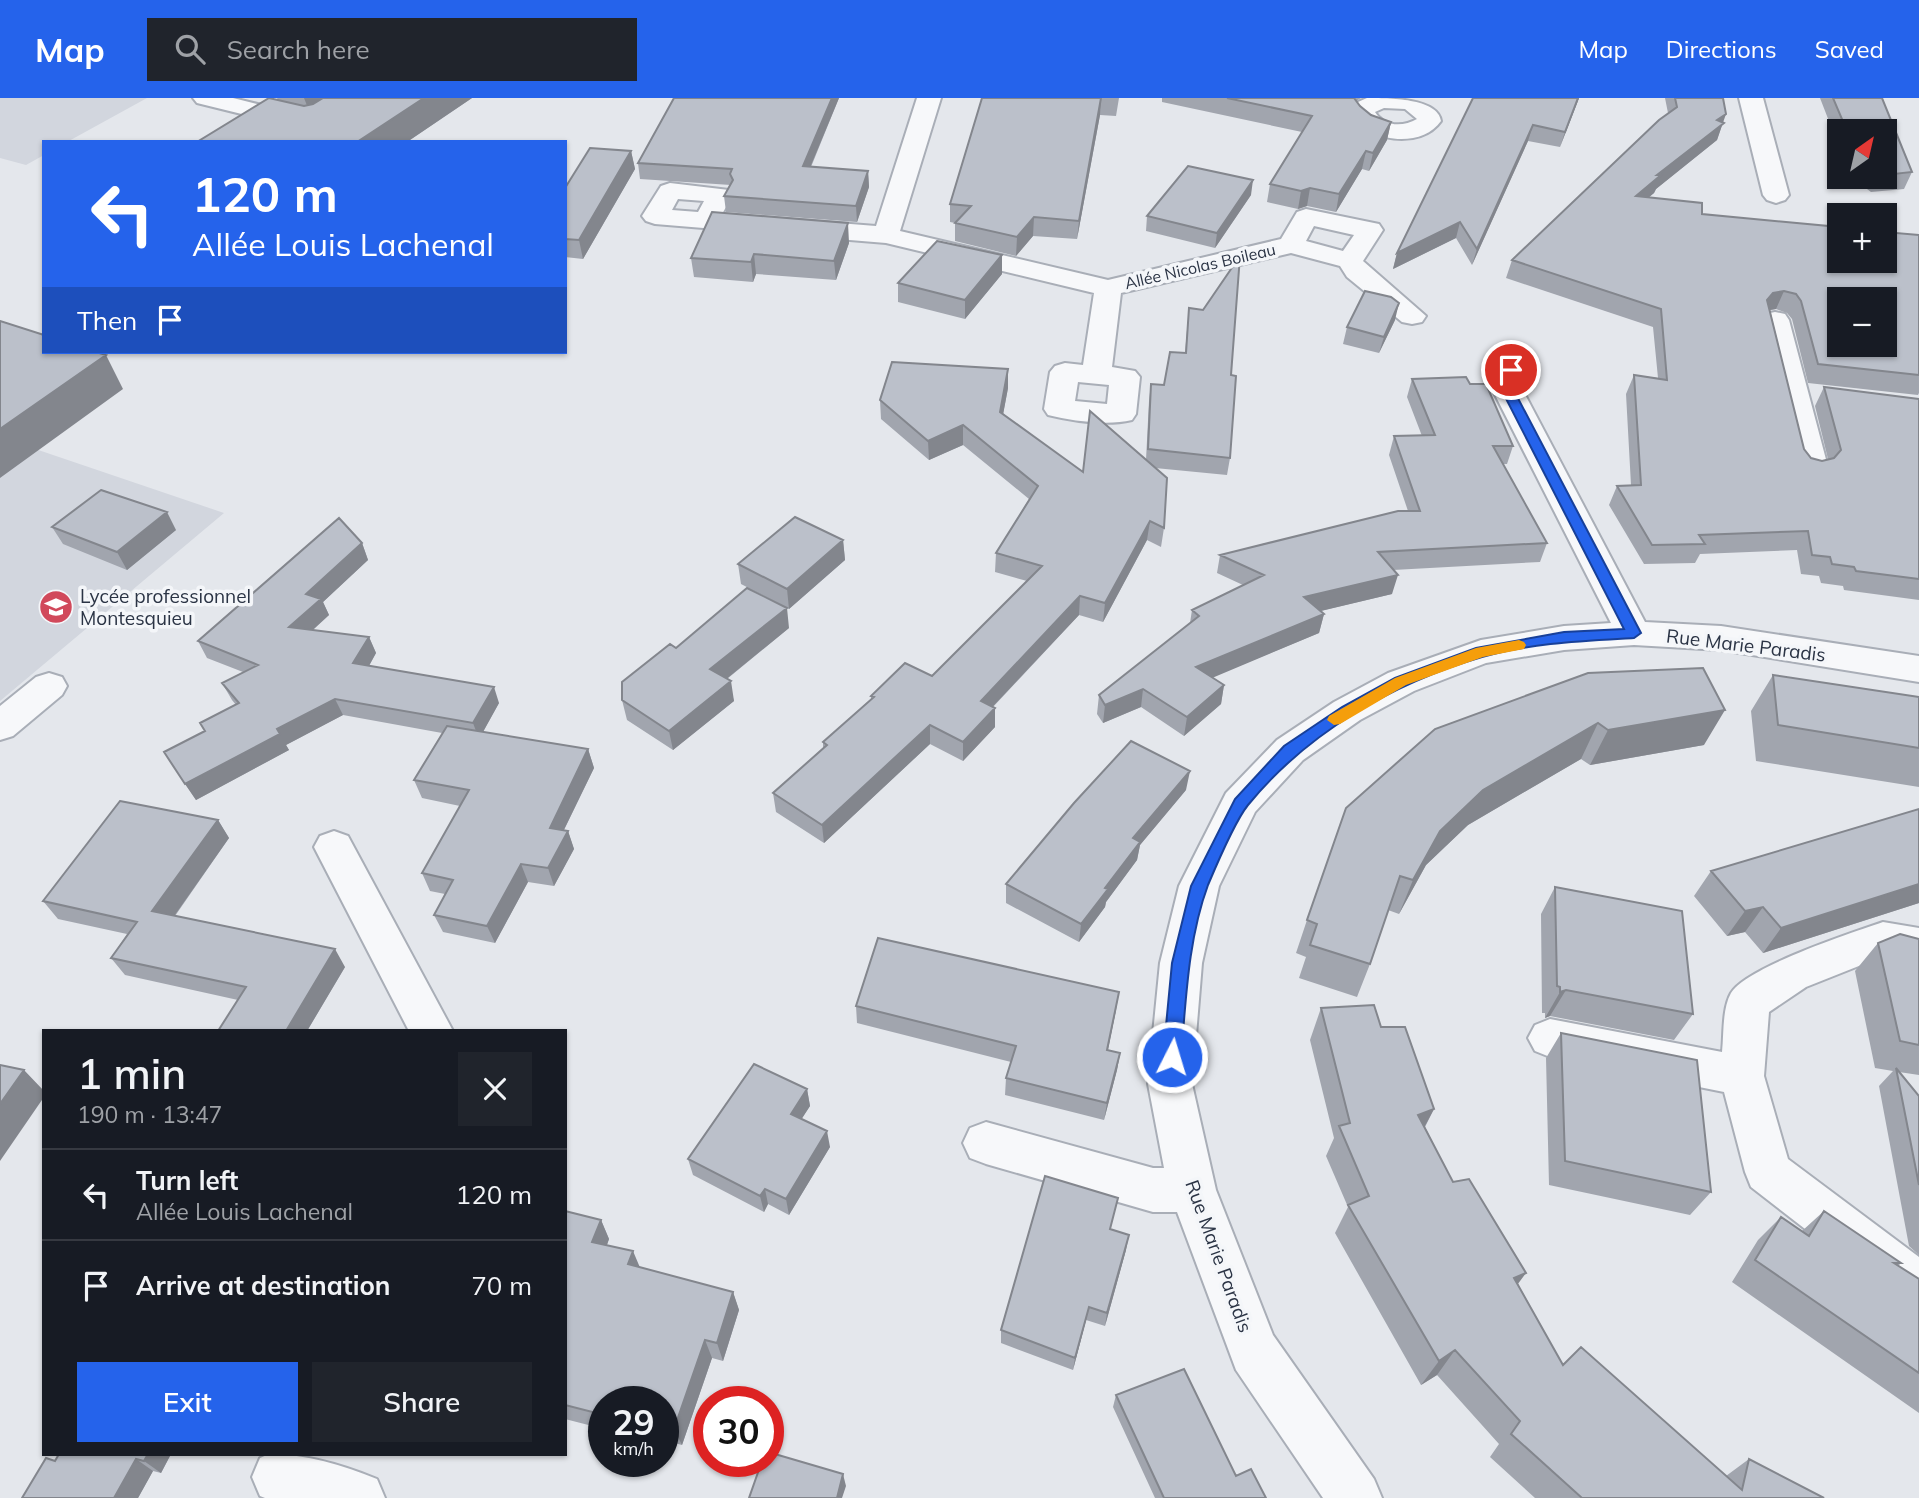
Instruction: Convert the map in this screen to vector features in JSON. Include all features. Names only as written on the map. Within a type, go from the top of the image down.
[{"type":"street","points":[[205,98],[317,128]]},
{"type":"street","points":[[886,235],[929,98]]},
{"type":"street","points":[[1347,98],[1372,103]]},
{"type":"street","points":[[1751,98],[1776,195]]},
{"type":"street","name":"Allée Nicolas Boileau","points":[[706,220],[886,235],[1108,288],[1291,245],[1350,261],[1370,230],[1306,217],[1291,245]]},
{"type":"street","points":[[1350,261],[1356,271],[1412,316]]},
{"type":"street","name":"Allée Nicolas Boileau","points":[[1096,374],[1108,288]]},
{"type":"street","points":[[1776,320],[1806,393],[1812,467]]},
{"type":"street","points":[[1517,358],[1504,383],[1634,633]]},
{"type":"street","name":"Rue Marie Paradis","points":[[1355,1498],[1254,1352],[1192,1190],[1170,1084],[1181,963],[1199,886],[1240,803],[1290,750],[1348,711],[1401,681],[1481,652],[1564,638],[1634,633],[1721,638],[1919,669]]},
{"type":"street","points":[[0,726],[49,686]]},
{"type":"street","points":[[334,847],[430,1029]]},
{"type":"street","points":[[1919,945],[1884,939],[1791,974],[1748,1003],[1742,1076],[1768,1172],[1919,1287]]},
{"type":"street","points":[[1550,1038],[1742,1076]]},
{"type":"street","points":[[986,1143],[1153,1190],[1192,1190]]},
{"type":"street","points":[[280,1476],[358,1498]]},
{"type":"shaded area","points":[[0,98],[147,98],[71,140],[42,140],[42,156],[26,165],[0,158]]},
{"type":"shaded area","name":"Lycée professionnel Montesquieu","points":[[0,437],[224,513],[0,701]]},
{"type":"building","points":[[269,98],[304,106],[323,98],[424,98],[360,140],[200,140]]},
{"type":"building","points":[[674,98],[832,98],[803,166],[868,171],[856,206],[724,196],[733,180],[730,174],[732,169],[638,163]]},
{"type":"building","points":[[982,98],[1101,98],[1079,221],[1034,217],[1017,237],[955,223],[971,206],[950,204]]},
{"type":"building","points":[[1227,98],[1354,98],[1371,115],[1391,122],[1373,153],[1366,151],[1339,194],[1310,188],[1301,191],[1270,184],[1312,116]]},
{"type":"building","points":[[1473,98],[1578,98],[1565,132],[1533,125],[1477,249],[1460,222],[1397,253]]},
{"type":"building","points":[[1675,98],[1723,98],[1726,114],[1717,120],[1724,123],[1657,175],[1661,175],[1636,196],[1702,203],[1702,214],[1827,226],[1827,273],[1897,273],[1897,233],[1919,235],[1919,375],[1818,364],[1801,301],[1796,294],[1784,291],[1773,293],[1767,300],[1804,449],[1811,458],[1822,461],[1834,458],[1841,450],[1824,387],[1919,399],[1919,579],[1856,571],[1854,567],[1832,564],[1830,557],[1812,555],[1808,531],[1699,535],[1705,544],[1652,545],[1617,486],[1641,485],[1634,375],[1667,380],[1661,309],[1512,260],[1659,120],[1677,107]]},
{"type":"building","points":[[1833,98],[1882,98],[1891,119],[1842,119]]},
{"type":"building","points":[[1897,135],[1912,172],[1897,174]]},
{"type":"building","points":[[590,148],[631,151],[579,240],[567,239],[567,185]]},
{"type":"building","points":[[1188,166],[1253,180],[1217,233],[1147,216]]},
{"type":"building","points":[[712,212],[848,223],[834,261],[754,254],[751,262],[691,258]]},
{"type":"building","points":[[937,241],[1002,255],[965,300],[898,283]]},
{"type":"building","points":[[1240,256],[1231,375],[1236,376],[1230,458],[1148,449],[1151,384],[1164,385],[1170,352],[1186,353],[1189,308],[1203,310]]},
{"type":"building","points":[[1365,291],[1391,297],[1399,303],[1384,337],[1347,327]]},
{"type":"building","points":[[0,321],[42,334],[42,354],[106,355],[0,429]]},
{"type":"building","points":[[892,362],[1008,369],[1000,412],[1083,472],[1090,411],[1167,478],[1164,528],[1150,521],[1105,603],[1080,596],[981,701],[995,708],[963,742],[930,725],[822,825],[773,793],[827,745],[823,742],[874,697],[871,696],[905,663],[932,676],[1042,566],[996,553],[1038,486],[963,425],[928,441],[880,400]]},
{"type":"building","points":[[1466,377],[1470,384],[1486,384],[1513,446],[1493,446],[1547,543],[1378,552],[1398,575],[1304,597],[1324,614],[1196,667],[1224,685],[1187,717],[1143,689],[1105,705],[1099,695],[1199,616],[1192,610],[1264,575],[1220,555],[1398,511],[1420,511],[1394,436],[1435,435],[1412,379]]},
{"type":"building","points":[[101,490],[167,512],[117,552],[52,527]]},
{"type":"building","points":[[795,517],[843,540],[787,589],[738,564]]},
{"type":"building","points":[[339,518],[362,543],[306,594],[321,599],[289,627],[369,637],[353,663],[494,687],[473,723],[335,699],[277,729],[280,734],[185,784],[164,752],[205,731],[200,723],[239,703],[222,683],[258,665],[198,641]]},
{"type":"building","points":[[747,588],[787,608],[710,669],[731,681],[669,731],[622,700],[622,682],[670,644],[676,648]]},
{"type":"building","points":[[1703,668],[1725,710],[1608,730],[1598,723],[1483,790],[1440,831],[1413,880],[1400,876],[1370,964],[1310,945],[1317,924],[1307,920],[1346,808],[1435,729],[1588,673]]},
{"type":"building","points":[[1773,675],[1919,697],[1919,748],[1778,725]]},
{"type":"building","points":[[447,726],[588,749],[550,828],[568,831],[548,868],[521,864],[487,926],[434,915],[453,880],[422,873],[469,790],[414,780]]},
{"type":"building","points":[[1131,741],[1190,771],[1133,838],[1140,842],[1081,924],[1006,884],[1074,803]]},
{"type":"building","points":[[120,801],[218,820],[152,911],[335,949],[287,1029],[219,1029],[246,987],[111,958],[137,922],[43,901]]},
{"type":"building","points":[[1919,809],[1919,884],[1781,928],[1763,907],[1745,911],[1711,871]]},
{"type":"building","points":[[1555,887],[1682,911],[1693,1014],[1566,990],[1560,992],[1560,987],[1557,986]]},
{"type":"building","points":[[1900,934],[1919,939],[1919,1045],[1900,1041],[1878,943]]},
{"type":"building","points":[[878,938],[1119,992],[1107,1050],[1120,1053],[1107,1103],[1006,1078],[1016,1046],[856,1006]]},
{"type":"building","points":[[1374,1005],[1381,1027],[1405,1027],[1434,1109],[1418,1115],[1453,1182],[1469,1179],[1526,1273],[1514,1278],[1563,1365],[1581,1347],[1742,1490],[1749,1459],[1824,1498],[1582,1498],[1511,1434],[1520,1421],[1455,1350],[1439,1361],[1348,1205],[1369,1196],[1339,1126],[1350,1123],[1321,1008]]},
{"type":"building","points":[[1561,1033],[1697,1060],[1711,1192],[1565,1161]]},
{"type":"building","points":[[754,1064],[807,1089],[791,1114],[827,1131],[786,1199],[765,1189],[760,1196],[688,1159]]},
{"type":"building","points":[[0,1065],[24,1070],[0,1104]]},
{"type":"building","points":[[1896,1068],[1919,1096],[1919,1185]]},
{"type":"building","points":[[1045,1176],[1118,1198],[1110,1229],[1129,1235],[1107,1313],[1089,1307],[1075,1358],[1001,1330]]},
{"type":"building","points":[[1824,1211],[1901,1263],[1894,1263],[1919,1279],[1919,1373],[1755,1260],[1781,1217],[1809,1236]]},
{"type":"building","points":[[567,1212],[601,1220],[592,1242],[633,1251],[628,1264],[733,1292],[717,1343],[705,1340],[679,1415],[679,1386],[588,1386],[588,1411],[567,1406]]},
{"type":"building","points":[[1184,1369],[1236,1476],[1251,1469],[1266,1498],[1164,1498],[1116,1395]]},
{"type":"building","points":[[58,1456],[147,1456],[144,1461],[136,1459],[114,1498],[22,1498],[46,1458],[55,1461]]},
{"type":"building","points":[[784,1457],[843,1474],[837,1498],[749,1498],[756,1477],[784,1477]]},
{"type":"slow traffic","points":[[1334,720],[1401,681],[1481,652],[1519,645]]},
{"type":"place","name":"Lycée professionnel Montesquieu","points":[[56,607]]},
{"type":"route","points":[[1172,1057],[1181,963],[1199,886],[1240,803],[1290,750],[1348,711],[1401,681],[1481,652],[1564,638],[1634,633],[1504,383],[1511,370]]}]
